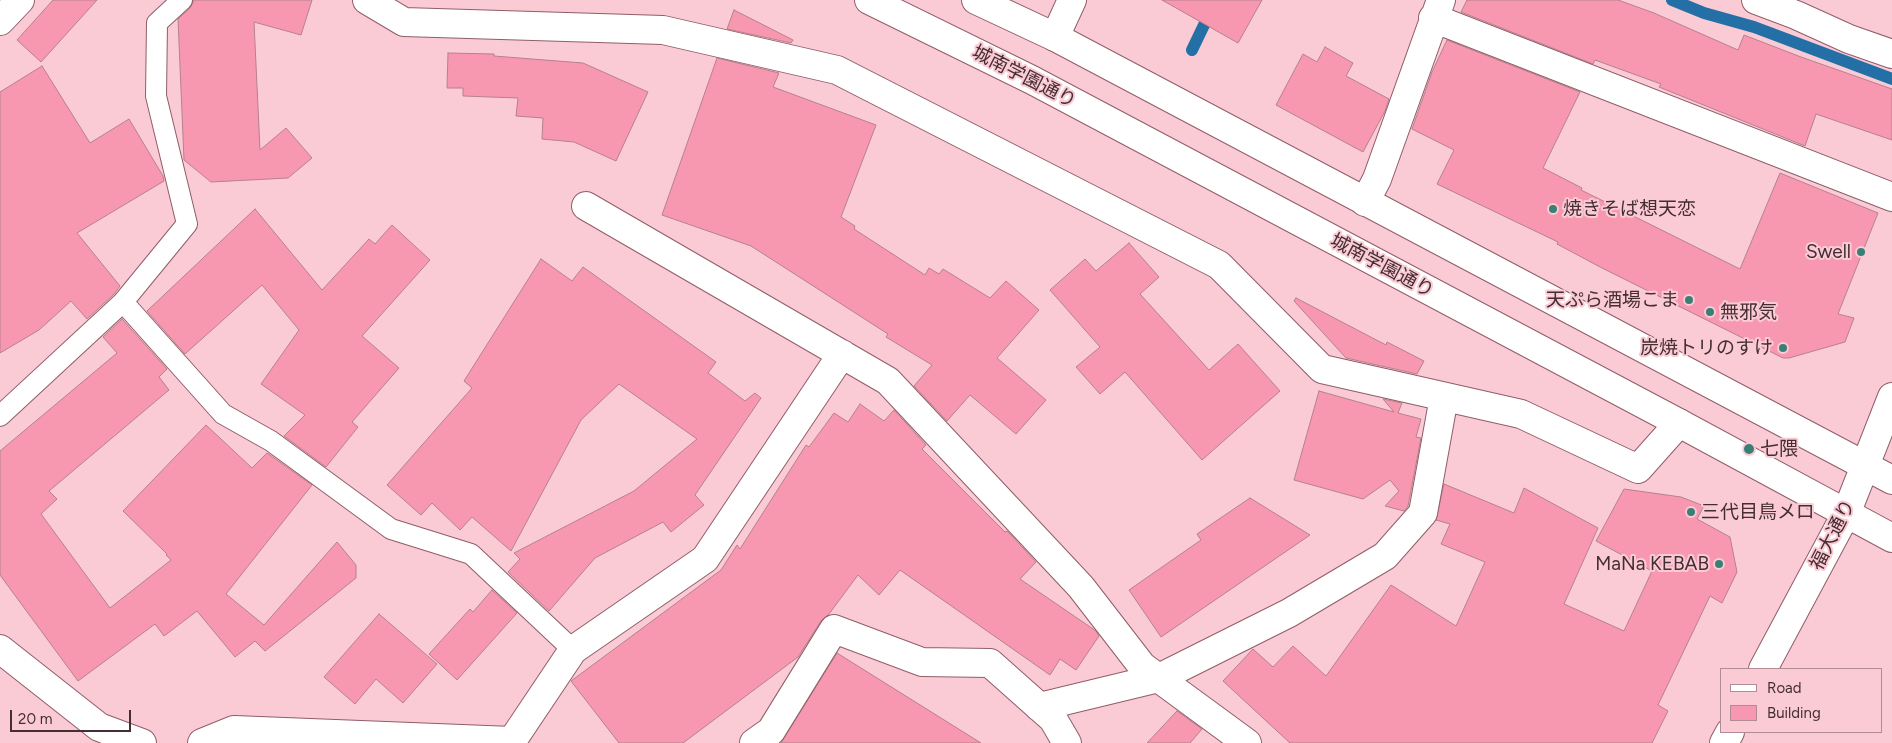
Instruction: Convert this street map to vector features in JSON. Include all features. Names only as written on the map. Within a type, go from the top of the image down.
[{"type":"street","points":[[0,21],[20,0]]},
{"type":"street","points":[[367,0],[404,22],[663,30],[836,70],[1219,265],[1322,369],[1521,414],[1638,469],[1679,423]]},
{"type":"street","name":"城南学園通り","points":[[869,0],[1032,80],[1892,538]]},
{"type":"street","points":[[976,0],[1055,37],[1892,480]]},
{"type":"street","points":[[1055,37],[1072,0]]},
{"type":"street","points":[[1756,0],[1796,15],[1849,40],[1892,54]]},
{"type":"street","points":[[1365,202],[1377,179],[1437,9],[1892,197]]},
{"type":"street","points":[[586,206],[888,380],[1082,587],[1142,666],[1247,743]]},
{"type":"street","points":[[202,743],[234,730],[513,742],[573,650],[705,559],[842,354]]},
{"type":"street","name":"福大通り","points":[[1764,668],[1846,514],[1892,396]]},
{"type":"street","points":[[1039,707],[1159,678],[1289,613],[1386,556],[1423,513],[1444,397]]},
{"type":"street","points":[[754,743],[771,731],[834,629],[922,662],[990,663],[1053,720],[1067,743]]},
{"type":"street","points":[[0,649],[94,735],[142,743]]},
{"type":"lane","points":[[0,416],[124,302],[187,224],[156,96],[157,23],[182,0]]},
{"type":"lane","points":[[124,302],[223,414],[271,441],[391,529],[471,554],[573,650]]},
{"type":"building","points":[[53,0],[97,0],[41,62],[17,40]]},
{"type":"building","points":[[194,0],[312,0],[301,35],[254,22],[260,150],[286,128],[312,158],[288,178],[211,182],[184,160],[178,19],[190,8]]},
{"type":"building","points":[[1162,0],[1262,0],[1238,43]]},
{"type":"building","points":[[1467,0],[1618,0],[1654,13],[1738,50],[1744,35],[1892,89],[1892,140],[1816,114],[1805,146],[1659,87],[1661,84],[1595,60],[1593,64],[1461,12]]},
{"type":"building","points":[[734,10],[793,40],[791,43],[727,29]]},
{"type":"building","points":[[1447,40],[1580,92],[1543,168],[1582,188],[1581,190],[1740,269],[1780,173],[1878,213],[1838,314],[1854,318],[1845,342],[1783,358],[1602,268],[1557,244],[1558,242],[1437,184],[1454,150],[1412,129],[1432,72]]},
{"type":"building","points":[[1325,47],[1353,63],[1346,76],[1389,99],[1385,111],[1363,152],[1276,105],[1303,54],[1317,62]]},
{"type":"building","points":[[448,53],[494,54],[494,56],[583,63],[648,92],[616,161],[574,142],[542,139],[543,118],[516,116],[518,98],[463,96],[463,88],[447,88]]},
{"type":"building","points":[[717,58],[779,73],[773,87],[876,125],[841,217],[855,226],[854,229],[925,275],[929,268],[939,274],[943,269],[990,298],[1006,281],[1039,310],[997,358],[1046,400],[1016,434],[970,395],[947,421],[914,386],[932,365],[886,337],[888,334],[751,246],[662,215]]},
{"type":"building","points":[[42,66],[90,143],[129,119],[163,176],[164,181],[77,233],[120,286],[114,294],[87,319],[71,301],[39,330],[0,353],[0,92]]},
{"type":"building","points":[[255,209],[322,290],[369,239],[375,244],[392,225],[430,260],[362,336],[399,368],[352,422],[358,427],[326,467],[284,436],[305,415],[261,384],[299,330],[262,285],[185,354],[147,311]]},
{"type":"building","points":[[1129,243],[1159,277],[1140,294],[1209,370],[1238,344],[1280,391],[1202,460],[1125,372],[1100,394],[1076,367],[1100,347],[1050,290],[1085,259],[1096,271]]},
{"type":"building","points":[[541,259],[572,281],[583,267],[716,362],[708,373],[745,401],[755,393],[761,398],[695,495],[704,505],[671,532],[663,522],[595,558],[549,611],[508,572],[520,559],[514,553],[634,491],[697,439],[619,384],[581,420],[511,551],[472,517],[460,530],[432,503],[421,515],[387,485],[472,388],[464,381]]},
{"type":"building","points":[[1296,298],[1386,345],[1387,342],[1424,361],[1417,374],[1346,358],[1294,301]]},
{"type":"building","points":[[122,319],[167,369],[159,377],[169,390],[49,491],[57,499],[41,514],[110,608],[171,560],[123,511],[206,425],[252,468],[267,453],[312,485],[226,594],[264,625],[337,542],[356,565],[356,578],[265,651],[255,641],[235,657],[197,611],[164,636],[155,624],[78,681],[0,575],[0,451],[117,353],[103,337]]},
{"type":"building","points":[[1319,391],[1394,412],[1383,399],[1402,403],[1398,413],[1421,419],[1416,437],[1421,438],[1408,506],[1404,511],[1385,506],[1399,491],[1390,480],[1363,499],[1294,480]]},
{"type":"building","points":[[860,404],[884,421],[894,410],[926,445],[922,449],[1005,532],[1007,531],[1036,562],[1020,579],[1096,631],[1099,636],[1076,670],[1060,659],[1050,675],[900,570],[879,595],[858,575],[829,614],[821,621],[798,657],[683,743],[619,743],[571,681],[721,570],[737,545],[740,549],[806,445],[809,447],[834,413],[848,422]]},
{"type":"building","points":[[1444,484],[1514,513],[1524,488],[1598,528],[1564,604],[1624,631],[1652,571],[1596,541],[1624,489],[1681,497],[1704,506],[1697,519],[1730,537],[1737,572],[1722,603],[1710,596],[1658,705],[1668,711],[1652,743],[1290,743],[1223,681],[1253,649],[1273,667],[1293,646],[1326,676],[1391,585],[1456,626],[1485,562],[1441,544],[1450,524],[1436,520]]},
{"type":"building","points":[[1250,498],[1310,535],[1161,637],[1129,590],[1201,540],[1197,534]]},
{"type":"building","points":[[492,590],[517,613],[457,680],[429,654],[470,609],[473,612]]},
{"type":"building","points":[[379,614],[437,664],[403,703],[376,679],[355,704],[324,677]]},
{"type":"building","points":[[837,653],[981,743],[781,743]]},
{"type":"building","points":[[1177,711],[1202,729],[1190,743],[1147,743]]},
{"type":"waterway","points":[[1192,50],[1216,0]]},
{"type":"waterway","points":[[1672,0],[1704,13],[1754,27],[1892,79]]},
{"type":"place","name":"焼きそば想天恋","points":[[1553,209]]},
{"type":"place","name":"Swell","points":[[1861,252]]},
{"type":"place","name":"天ぷら酒場こま","points":[[1689,300]]},
{"type":"place","name":"無邪気","points":[[1710,312]]},
{"type":"place","name":"炭焼トリのすけ","points":[[1783,348]]},
{"type":"place","name":"七隈","points":[[1749,449]]},
{"type":"place","name":"三代目鳥メロ","points":[[1691,512]]},
{"type":"place","name":"MaNa KEBAB","points":[[1719,564]]}]
